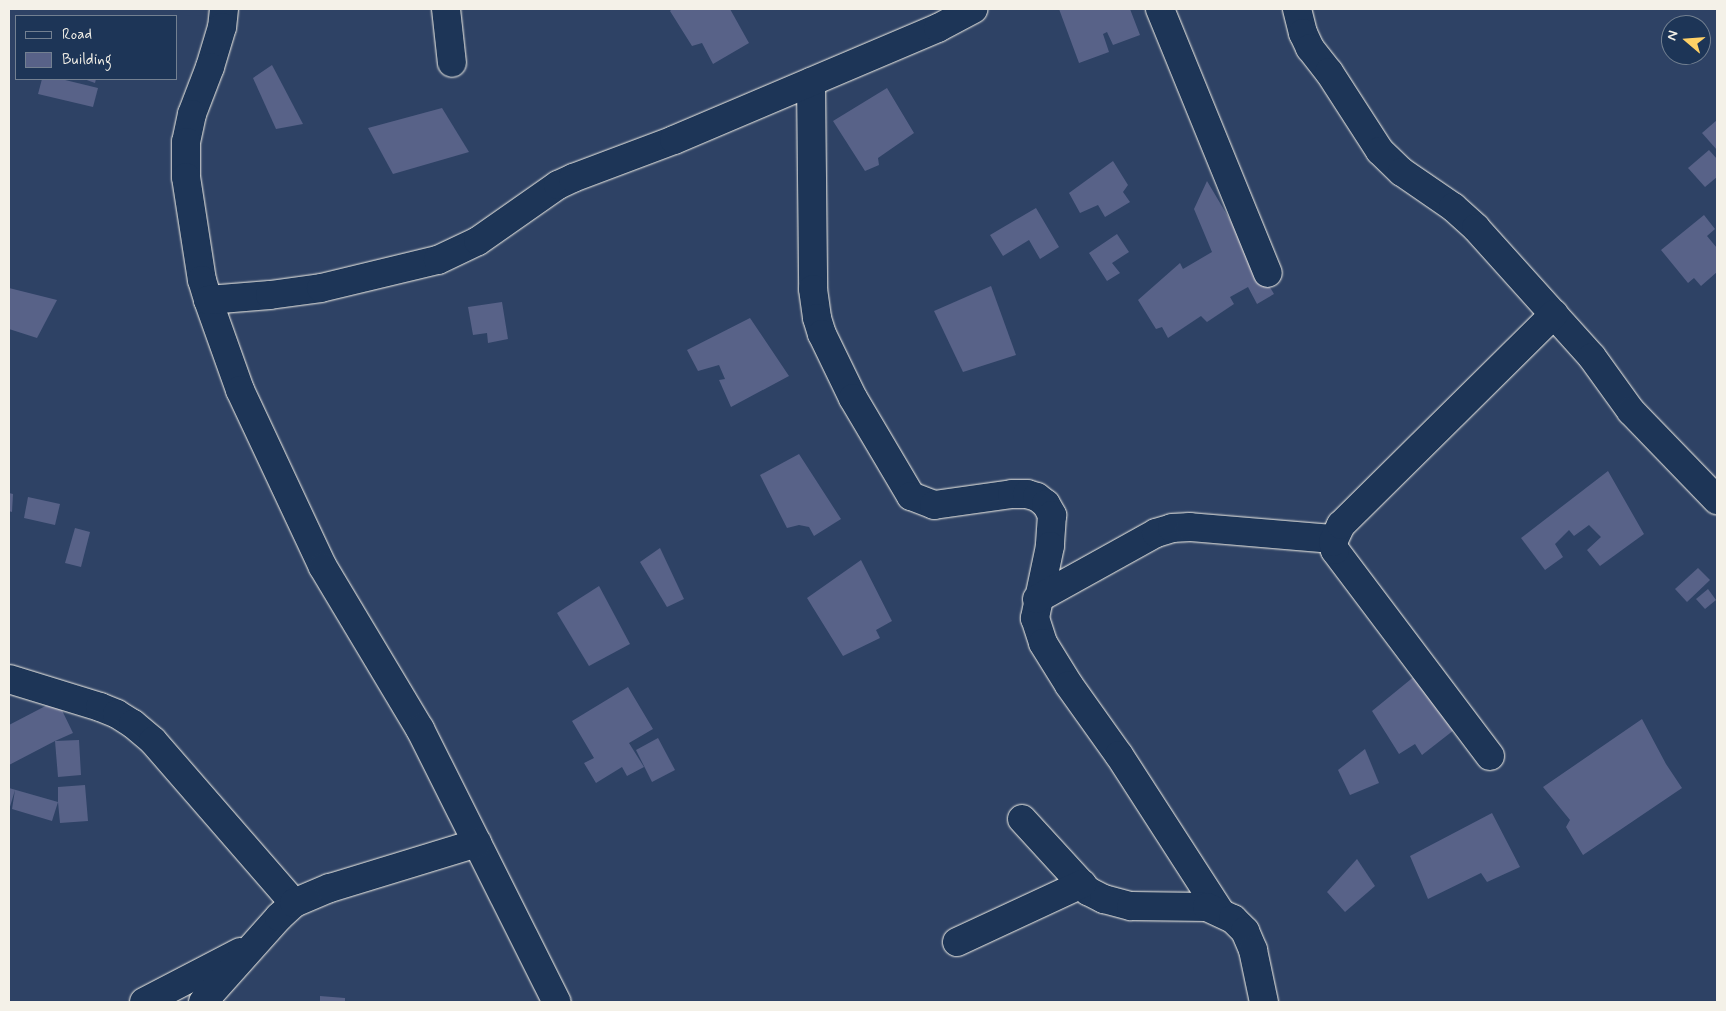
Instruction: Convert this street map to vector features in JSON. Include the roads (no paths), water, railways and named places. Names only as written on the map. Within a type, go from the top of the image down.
[{"type":"street","points":[[224,9],[222,27],[192,114],[186,142],[186,177],[202,280],[208,300],[240,390],[323,568],[420,729],[557,1002]]},
{"type":"street","points":[[446,9],[452,63]]},
{"type":"street","points":[[208,300],[270,295],[321,288],[438,260],[478,241],[558,185],[674,140],[811,82],[938,28],[973,9]]},
{"type":"street","points":[[1160,9],[1268,273]]},
{"type":"street","points":[[1297,9],[1302,32],[1310,48],[1329,72],[1380,151],[1402,172],[1453,207],[1476,228],[1592,357],[1631,411],[1717,500]]},
{"type":"street","points":[[811,82],[813,288],[817,318],[822,334],[853,398],[911,496],[934,505],[1012,494],[1027,494],[1038,497],[1046,504],[1052,515],[1050,546],[1037,599],[1035,618],[1043,643],[1119,754],[1220,912]]},
{"type":"street","points":[[1490,756],[1335,550],[1334,539],[1341,525],[1554,314]]},
{"type":"street","points":[[1037,599],[1156,533],[1172,528],[1190,527],[1334,539]]},
{"type":"street","points":[[9,680],[100,707],[117,714],[133,724],[153,741],[294,903]]},
{"type":"street","points":[[1022,819],[1088,891],[1116,903],[1131,906],[1207,907],[1232,919],[1245,931],[1253,950],[1264,1002]]},
{"type":"street","points":[[203,1002],[294,903],[330,888],[476,843]]},
{"type":"street","points":[[957,942],[1082,884]]},
{"type":"street","points":[[144,1002],[256,943]]}]
